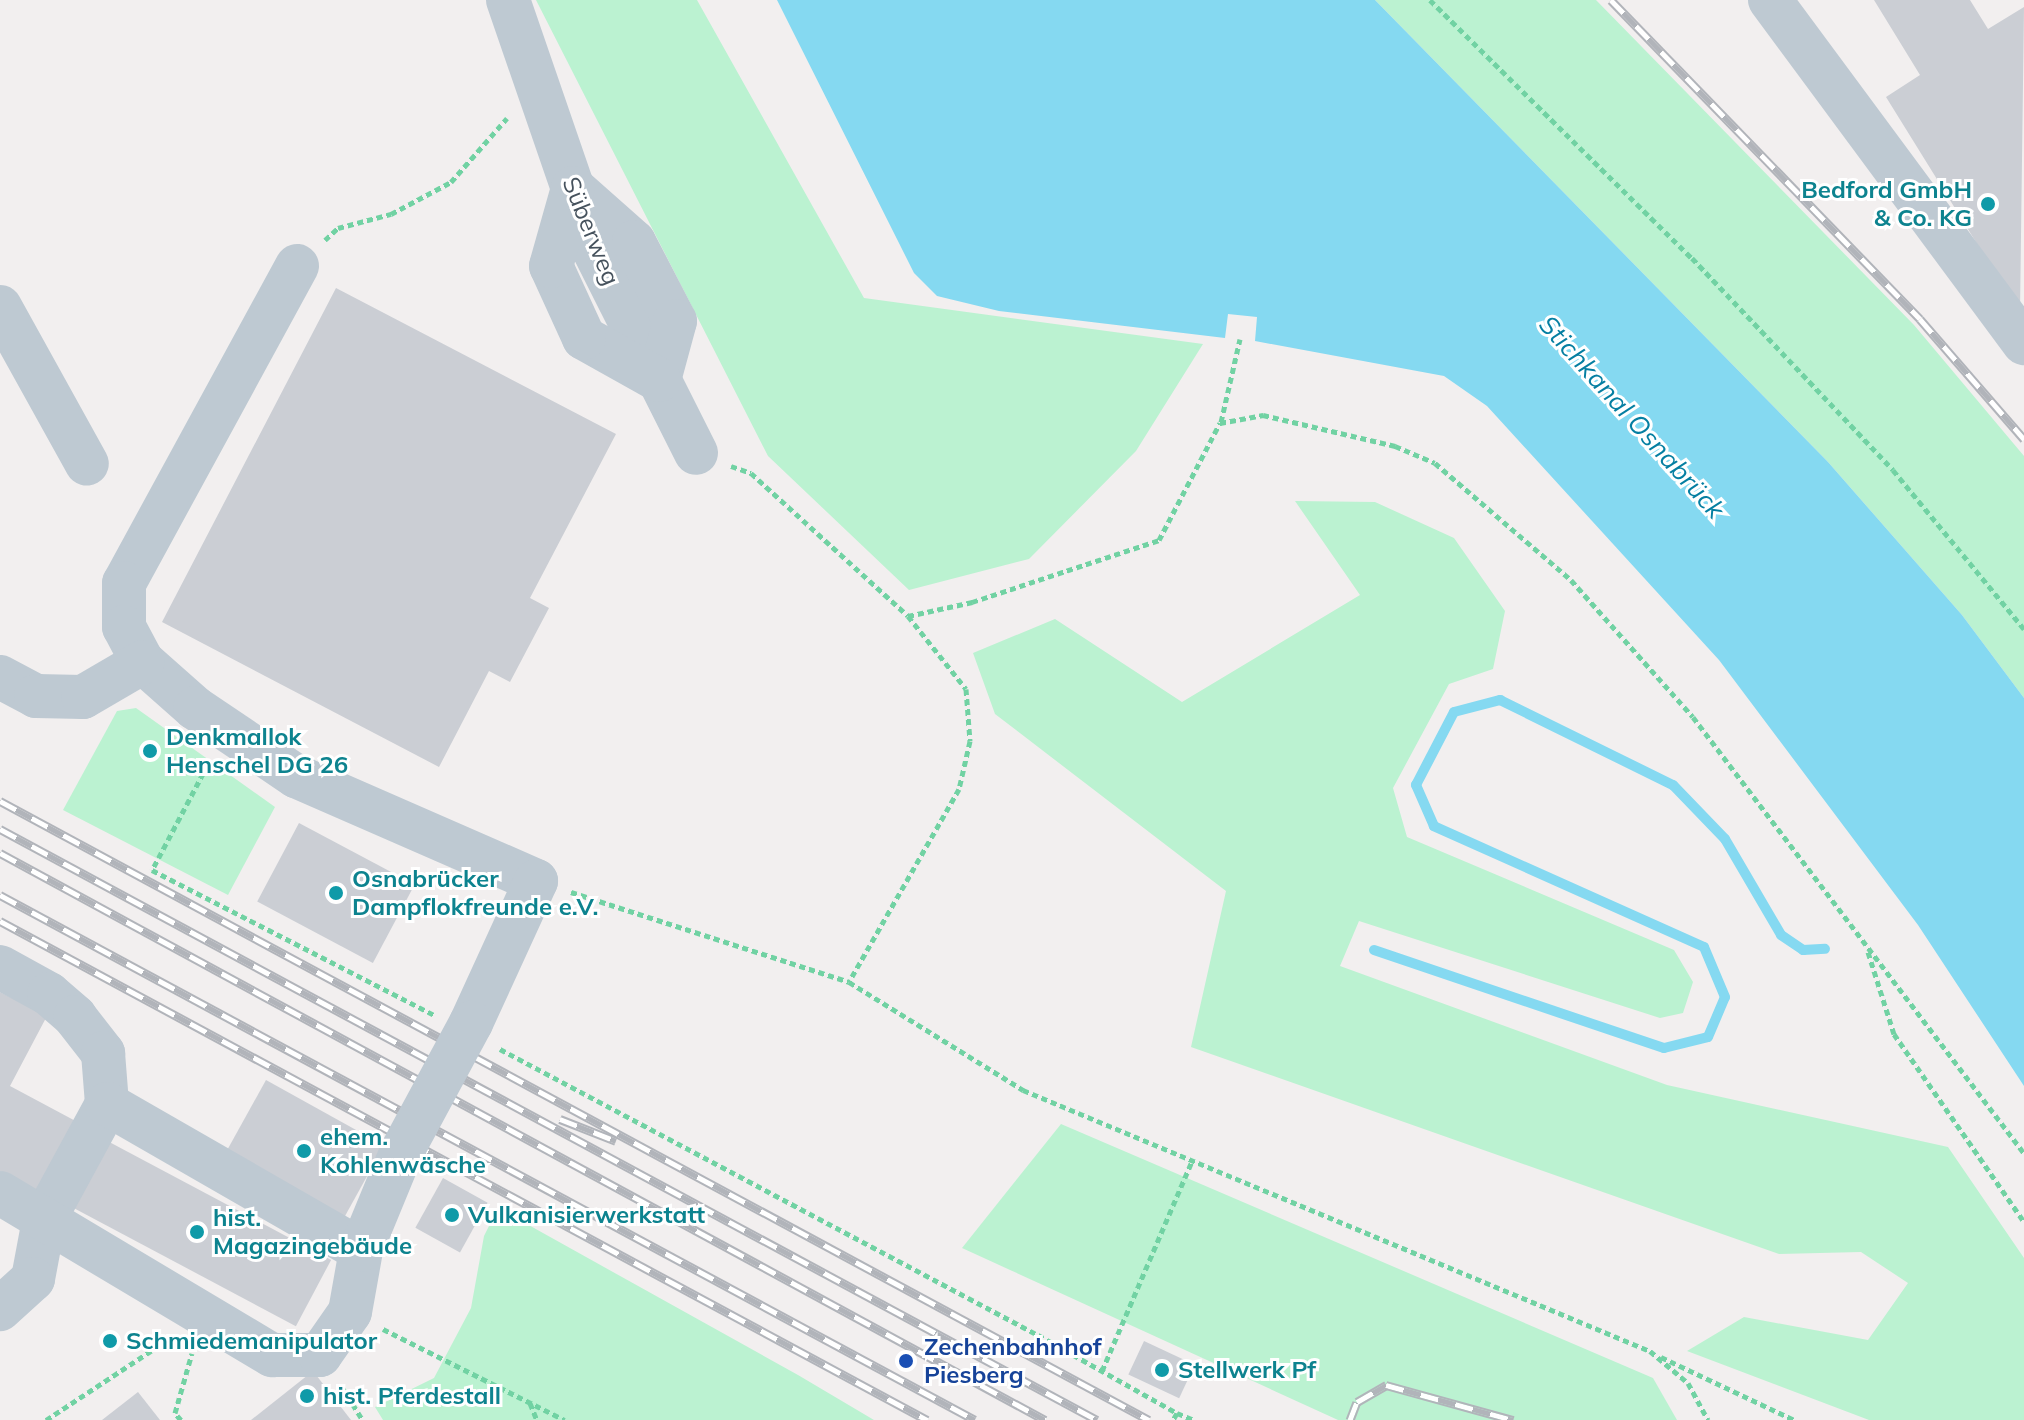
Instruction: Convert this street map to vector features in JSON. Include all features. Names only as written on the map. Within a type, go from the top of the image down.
[{"type":"street","name":"Süberweg","points":[[508,0],[594,250],[696,453]]},
{"type":"street","points":[[1770,0],[2024,343]]},
{"type":"street","points":[[0,1193],[272,1355],[320,1355],[350,1312],[361,1250],[401,1153],[470,1030],[536,881],[296,776],[225,731],[143,662],[124,627],[124,583],[297,266]]},
{"type":"street","points":[[0,307],[87,464]]},
{"type":"street","points":[[0,677],[36,696],[83,697],[143,662]]},
{"type":"street","points":[[0,967],[49,994],[75,1017],[103,1053],[107,1104],[44,1220],[33,1279],[0,1309]]},
{"type":"street","points":[[107,1104],[361,1250]]},
{"type":"path","points":[[1430,0],[1681,247],[1893,470],[2024,629]]},
{"type":"path","points":[[297,266],[338,228],[391,214],[451,182],[495,136],[534,77]]},
{"type":"path","points":[[908,616],[972,602],[1159,540],[1220,423],[1240,339]]},
{"type":"path","points":[[1220,423],[1263,415],[1395,446],[1435,463],[1571,580],[1693,717],[2024,1153]]},
{"type":"path","points":[[696,453],[751,473],[908,616],[966,689],[970,741],[959,789],[849,982]]},
{"type":"path","points":[[225,731],[152,870],[470,1030],[1194,1420]]},
{"type":"path","points":[[536,881],[849,982],[1023,1090],[1650,1351],[1794,1420]]},
{"type":"path","points":[[1867,947],[1894,1034],[2024,1222]]},
{"type":"path","points":[[1102,1371],[1192,1161]]},
{"type":"path","points":[[350,1312],[565,1420]]},
{"type":"path","points":[[46,1420],[203,1316]]},
{"type":"path","points":[[181,1420],[175,1413],[203,1316]]},
{"type":"path","points":[[1650,1351],[1688,1383],[1708,1420]]},
{"type":"path","points":[[530,1403],[537,1420]]},
{"type":"path","points":[[1173,1420],[1177,1413]]},
{"type":"green space","points":[[536,0],[697,0],[864,298],[1203,344],[1136,451],[1029,559],[909,590],[768,456]]},
{"type":"green space","points":[[1375,0],[1596,0],[1914,325],[2024,456],[2024,698],[1962,615],[1828,462]]},
{"type":"green space","points":[[1295,501],[1375,502],[1454,538],[1505,611],[1493,669],[1449,684],[1393,788],[1407,837],[1674,950],[1693,982],[1683,1013],[1660,1018],[1359,921],[1340,966],[1667,1085],[1948,1147],[2024,1258],[2024,1420],[1869,1420],[1687,1351],[1744,1317],[1868,1340],[1908,1283],[1861,1252],[1779,1254],[1191,1047],[1226,891],[995,714],[973,653],[1055,619],[1182,702],[1360,595]]},
{"type":"green space","points":[[136,708],[275,807],[228,895],[63,810],[117,711]]},
{"type":"green space","points":[[1061,1124],[1653,1378],[1677,1420],[1338,1420],[962,1248]]},
{"type":"green space","points":[[498,1208],[874,1420],[383,1420],[375,1407],[434,1378],[471,1308],[484,1236]]},
{"type":"water","name":"Stichkanal Osnabrück","points":[[777,0],[1375,0],[1828,462],[1962,615],[2024,698],[2024,1086],[1918,925],[1719,660],[1487,406],[1444,376],[1255,341],[1257,317],[1228,314],[1225,338],[999,311],[937,296],[914,273]]},
{"type":"building","name":"Bedford GmbH & Co. KG","points":[[1874,0],[1970,0],[1988,29],[2024,7],[2020,313],[1886,97],[1920,75]]},
{"type":"building","points":[[336,288],[616,434],[530,598],[549,608],[510,682],[489,671],[439,767],[162,622]]},
{"type":"building","name":"Osnabrücker Dampflokfreunde e.V.","points":[[299,823],[415,885],[373,963],[257,902]]},
{"type":"building","points":[[0,992],[47,1016],[10,1086],[83,1125],[46,1195],[0,1171]]},
{"type":"building","name":"ehem. Kohlenwäsche","points":[[266,1080],[384,1145],[341,1222],[223,1157]]},
{"type":"building","name":"hist. Magazingebäude","points":[[98,1136],[331,1260],[296,1326],[63,1202]]},
{"type":"building","name":"Vulkanisierwerkstatt","points":[[443,1178],[488,1203],[460,1253],[415,1228]]},
{"type":"building","name":"Stellwerk Pf","points":[[1144,1341],[1195,1365],[1179,1398],[1128,1375]]},
{"type":"building","name":"hist. Pferdestall","points":[[313,1371],[351,1420],[251,1420]]},
{"type":"building","points":[[138,1392],[160,1420],[102,1420]]},
{"type":"waterway","points":[[1374,950],[1664,1048],[1708,1037],[1725,997],[1704,947],[1434,826],[1416,785],[1454,712],[1500,700],[1673,785],[1725,839],[1781,935],[1803,950],[1825,949]]},
{"type":"railway","points":[[1611,0],[1920,319],[2024,439]]},
{"type":"railway","points":[[0,801],[1149,1420]]},
{"type":"railway","points":[[0,829],[1097,1420]]},
{"type":"railway","points":[[0,853],[1045,1420]]},
{"type":"railway","points":[[0,895],[975,1420]]},
{"type":"railway","points":[[0,921],[927,1420]]},
{"type":"railway","points":[[560,1119],[616,1141]]},
{"type":"railway","points":[[1350,1420],[1357,1402],[1386,1385],[1513,1420]]},
{"type":"place","name":"Bedford GmbH & Co. KG","points":[[1988,204]]},
{"type":"place","name":"Denkmallok Henschel DG 26","points":[[150,751]]},
{"type":"place","name":"Osnabrücker Dampflokfreunde e.V.","points":[[336,893]]},
{"type":"place","name":"ehem. Kohlenwäsche","points":[[304,1151]]},
{"type":"place","name":"Vulkanisierwerkstatt","points":[[452,1215]]},
{"type":"place","name":"hist. Magazingebäude","points":[[197,1232]]},
{"type":"place","name":"Schmiedemanipulator","points":[[110,1341]]},
{"type":"place","name":"Zechenbahnhof Piesberg","points":[[906,1361]]},
{"type":"place","name":"Stellwerk Pf","points":[[1162,1370]]},
{"type":"place","name":"hist. Pferdestall","points":[[307,1396]]}]
